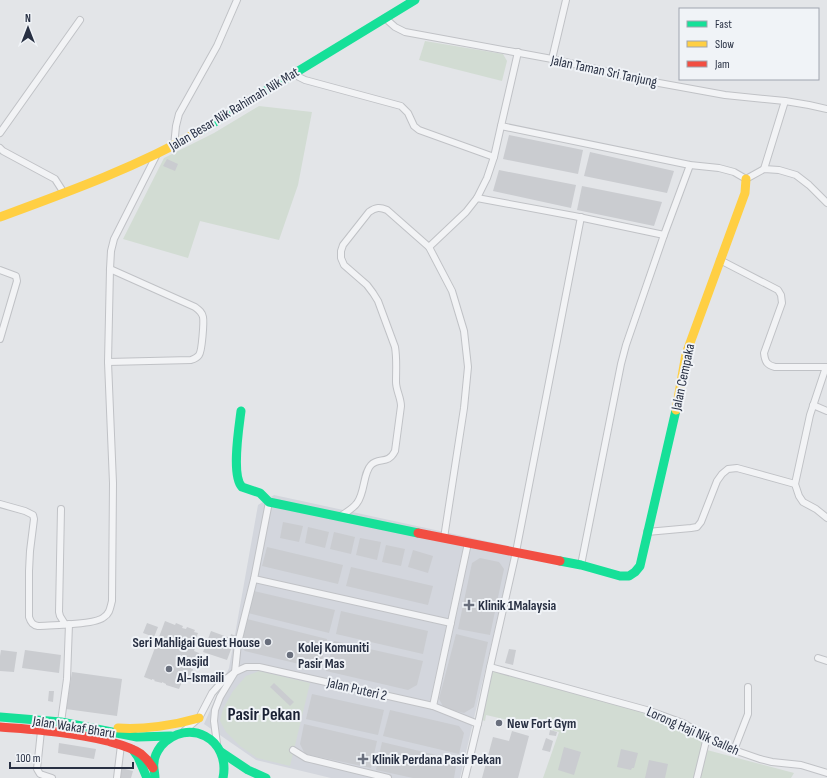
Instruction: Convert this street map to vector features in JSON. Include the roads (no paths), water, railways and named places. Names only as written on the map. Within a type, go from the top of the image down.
[{"type":"main road","name":"Jalan Besar Nik Rahimah Nik Mat","points":[[0,217],[81,187],[174,146],[212,125],[415,0]]},
{"type":"main road","name":"Jalan Cempaka","points":[[581,565],[620,576],[628,576],[636,572],[640,566],[675,416],[686,354],[745,193],[746,179]]},
{"type":"main road","points":[[241,411],[237,442],[236,471],[238,479],[241,485],[262,494],[269,502],[468,544],[581,565]]},
{"type":"main road","name":"Jalan Wakaf Bharu","points":[[0,716],[60,722],[137,737],[171,736]]},
{"type":"main road","points":[[78,725],[137,729],[199,718]]},
{"type":"main road","name":"Jalan Wakaf Bharu","points":[[0,727],[40,730],[99,739],[133,750],[147,759],[153,768]]},
{"type":"main road","points":[[155,778],[153,768],[154,759],[164,742],[171,736],[183,732],[191,732],[206,736],[246,770],[266,778]]},
{"type":"main road","points":[[220,749],[225,767],[223,778]]},
{"type":"main road","points":[[133,750],[138,757],[147,778]]},
{"type":"street","points":[[174,146],[179,114],[217,46],[237,0]]},
{"type":"street","points":[[552,59],[566,0]]},
{"type":"street","name":"Jalan Taman Sri Tanjung","points":[[385,18],[395,27],[405,32],[484,49],[518,52],[648,81],[702,91],[725,95],[785,101],[827,109]]},
{"type":"street","points":[[0,133],[80,20]]},
{"type":"street","points":[[429,247],[466,212],[477,198],[487,178],[502,126],[518,52]]},
{"type":"street","points":[[296,73],[299,77],[305,80],[401,106],[408,113],[414,126],[419,130],[494,157]]},
{"type":"street","points":[[764,169],[785,101]]},
{"type":"street","points":[[502,126],[690,165],[719,168],[734,172],[746,179],[764,169],[779,170],[796,175],[809,185],[827,203]]},
{"type":"street","points":[[0,148],[55,179],[64,193]]},
{"type":"street","points":[[0,504],[25,511],[33,515],[34,519],[28,571],[29,618],[31,622],[38,626],[91,622],[103,619],[110,611],[112,601],[113,488],[108,362],[111,251],[114,239],[157,154]]},
{"type":"street","points":[[581,565],[626,345],[690,165]]},
{"type":"street","points":[[477,198],[581,217],[664,235]]},
{"type":"street","points":[[339,517],[357,504],[362,496],[368,470],[371,465],[376,462],[387,460],[395,451],[401,406],[401,400],[396,382],[397,361],[395,347],[378,301],[367,285],[344,265],[341,258],[343,245],[369,212],[374,208],[381,207],[387,210],[429,247],[452,291],[464,331],[468,367],[464,408],[444,538]]},
{"type":"street","points":[[465,778],[516,552],[581,217]]},
{"type":"street","points":[[720,260],[778,290],[781,296],[782,303],[764,353],[765,360],[769,365],[775,367],[827,367],[807,426],[795,484],[799,496],[804,502],[816,508],[827,518]]},
{"type":"street","points":[[0,270],[16,276],[17,281],[0,339]]},
{"type":"street","points":[[108,362],[191,360],[196,358],[200,354],[204,321],[203,315],[195,307],[110,270]]},
{"type":"street","points":[[813,405],[827,410]]},
{"type":"street","points":[[647,532],[697,527],[701,522],[717,481],[722,474],[728,470],[737,468],[795,484]]},
{"type":"street","points":[[220,749],[214,721],[215,710],[220,697],[235,672],[238,643],[254,579],[269,502]]},
{"type":"street","points":[[60,509],[59,612],[60,616],[67,624],[68,679],[60,722]]},
{"type":"street","points":[[433,706],[468,544]]},
{"type":"street","points":[[254,579],[452,623]]},
{"type":"street","points":[[818,658],[827,661]]},
{"type":"street","name":"Jalan Puteri 2","points":[[235,672],[246,667],[259,667],[433,706],[478,724]]},
{"type":"street","name":"Lorong Haji Nik Salleh","points":[[490,667],[650,710],[683,724],[734,750],[772,762],[801,765],[827,773]]},
{"type":"street","points":[[183,732],[199,718],[212,693],[220,684],[235,672]]},
{"type":"street","points":[[734,750],[748,714],[748,687]]},
{"type":"street","points":[[40,730],[37,769],[40,774],[52,778]]},
{"type":"street","points":[[696,778],[707,737]]},
{"type":"street","points":[[117,778],[121,745]]},
{"type":"street","points":[[293,750],[306,758],[388,778]]},
{"type":"place","name":"Klinik 1Malaysia","points":[[469,605]]},
{"type":"place","name":"Seri Mahligai Guest House","points":[[268,642]]},
{"type":"place","name":"Kolej Komuniti Pasir Mas","points":[[290,655]]},
{"type":"place","name":"Masjid Al-Ismaili","points":[[169,669]]},
{"type":"place","name":"New Fort Gym","points":[[499,723]]},
{"type":"place","name":"Klinik Perdana Pasir Pekan","points":[[363,759]]},
{"type":"district","name":"Pasir Pekan","points":[[264,714]]}]
